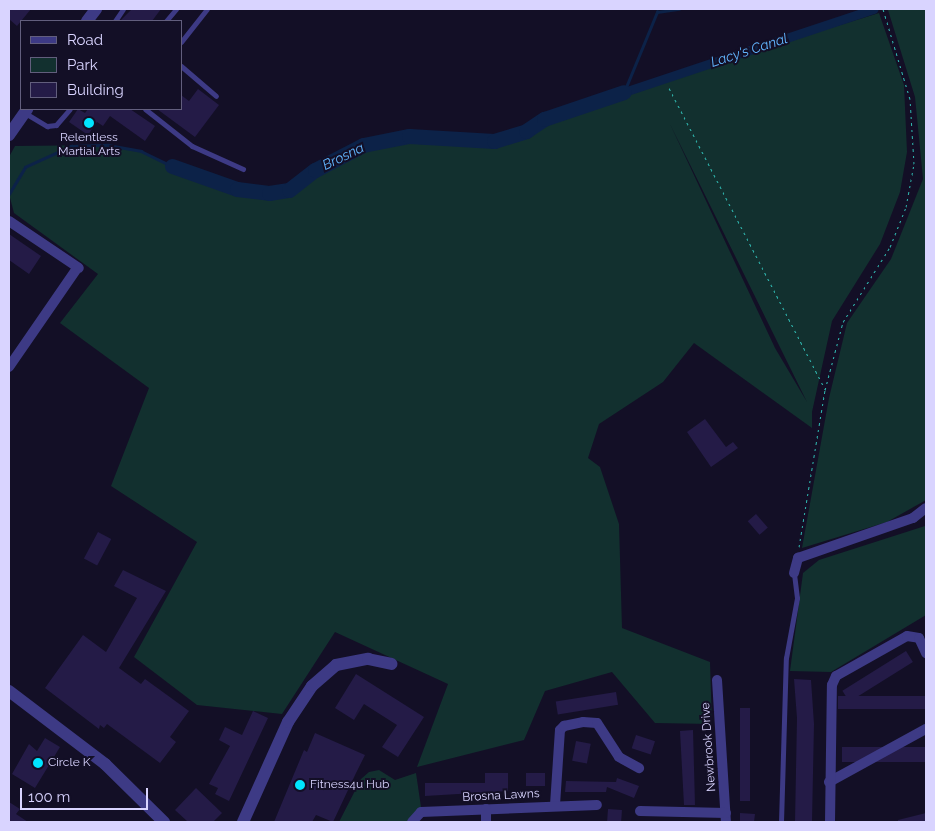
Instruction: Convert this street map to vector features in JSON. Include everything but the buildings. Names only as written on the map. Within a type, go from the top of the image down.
[{"type":"street","points":[[88,20],[96,9]]},
{"type":"street","points":[[9,135],[26,111]]},
{"type":"street","points":[[9,221],[79,268],[9,367]]},
{"type":"street","points":[[794,573],[798,558],[913,518],[926,508]]},
{"type":"street","points":[[830,822],[829,782],[832,685],[836,676],[907,636],[919,638],[926,653]]},
{"type":"street","points":[[243,822],[288,722],[312,686],[336,665],[368,659],[391,664]]},
{"type":"street","name":"Newbrook Drive","points":[[640,811],[726,818],[717,680]]},
{"type":"street","points":[[9,691],[105,764],[164,822]]},
{"type":"street","points":[[555,806],[560,730],[564,726],[583,722],[597,723],[619,757],[639,768]]},
{"type":"street","points":[[829,782],[926,729]]},
{"type":"street","name":"Brosna Lawns","points":[[412,822],[421,812],[597,805]]},
{"type":"street","points":[[486,809],[486,822]]},
{"type":"lane","points":[[115,20],[123,9]]},
{"type":"lane","points":[[167,20],[176,9]]},
{"type":"lane","points":[[182,41],[207,9]]},
{"type":"lane","points":[[182,67],[216,96]]},
{"type":"lane","points":[[26,111],[48,126],[56,125],[69,110]]},
{"type":"lane","points":[[146,110],[192,146],[242,169]]},
{"type":"lane","points":[[781,822],[786,658],[797,598],[794,573]]},
{"type":"path","points":[[798,558],[801,524],[825,390],[843,322],[890,247],[900,223],[914,164],[910,99],[883,9]]},
{"type":"path","points":[[669,88],[825,390]]},
{"type":"green space","points":[[926,9],[926,500],[887,522],[802,548],[829,398],[847,323],[891,259],[923,179],[915,97],[888,10]]},
{"type":"green space","points":[[879,13],[904,85],[907,152],[900,192],[880,244],[832,321],[812,412],[812,428],[694,343],[663,382],[599,424],[588,458],[600,467],[619,524],[622,628],[710,662],[712,724],[655,723],[612,672],[545,691],[524,740],[417,767],[448,684],[335,632],[282,714],[197,705],[134,657],[197,542],[111,486],[149,388],[60,323],[98,274],[14,213],[9,194],[9,157],[15,146],[108,145],[141,151],[172,166],[237,189],[269,193],[289,190],[315,170],[363,145],[409,136],[494,141],[526,131],[544,119],[624,92]],"holes":[[[670,124],[807,402],[775,348]]]},
{"type":"green space","points":[[925,526],[926,615],[831,672],[790,671],[803,573],[819,560]]},
{"type":"green space","points":[[379,770],[395,780],[416,773],[421,807],[406,822],[339,822],[361,779],[369,772]]},
{"type":"waterway","name":"Brosna","points":[[624,92],[657,12],[679,9]]},
{"type":"waterway","name":"Lacy's Canal","points":[[624,92],[874,9]]},
{"type":"waterway","name":"Brosna","points":[[172,166],[237,189],[269,193],[289,190],[315,170],[363,145],[409,136],[494,141],[526,131],[544,119],[624,92]]},
{"type":"waterway","name":"Brosna","points":[[9,194],[25,167],[71,146],[108,145],[141,151],[172,166]]},
{"type":"place","name":"Relentless Martial Arts","points":[[89,123]]},
{"type":"place","name":"Circle K","points":[[38,763]]},
{"type":"place","name":"Fitness4u Hub","points":[[300,785]]}]
